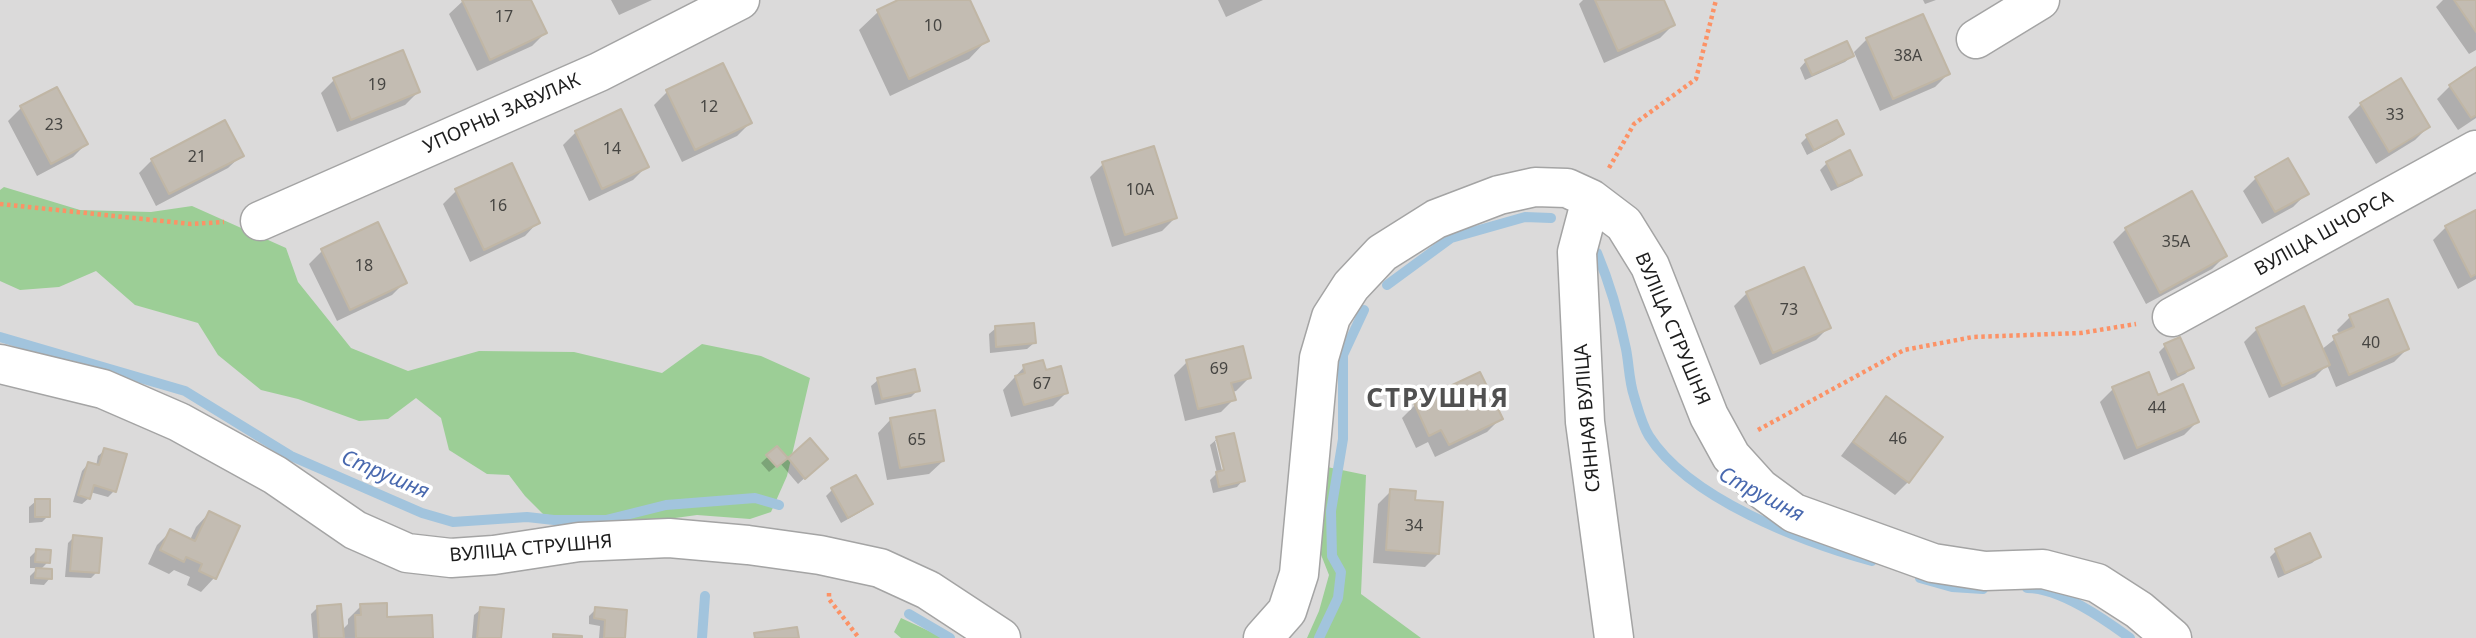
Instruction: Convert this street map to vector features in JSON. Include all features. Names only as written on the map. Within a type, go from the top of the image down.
[{"type":"street","name":"УПОРНЫ ЗАВУЛАК","points":[[260,221],[599,72],[740,0]]},
{"type":"street","points":[[1976,39],[2040,0]]},
{"type":"street","name":"ВУЛІЦА ШЧОРСА","points":[[2172,317],[2476,150]]},
{"type":"street","name":"ВУЛІЦА СТРУШНЯ","points":[[1263,638],[1287,611],[1299,574],[1319,358],[1331,317],[1351,286],[1382,253],[1436,219],[1499,195],[1535,187],[1567,188],[1591,199],[1624,224],[1650,266],[1709,416],[1731,456],[1760,488],[1794,513],[1933,563],[1986,571],[2043,569],[2097,583],[2139,610],[2172,638]]},
{"type":"street","name":"СЯННАЯ ВУЛІЦА","points":[[1591,199],[1577,252],[1584,409],[1614,638]]},
{"type":"street","name":"ВУЛІЦА СТРУШНЯ","points":[[0,364],[103,389],[179,422],[275,475],[355,530],[407,552],[451,558],[494,555],[579,542],[669,538],[748,545],[831,557],[880,568],[928,590],[1001,638]]},
{"type":"path","points":[[1591,199],[1634,124],[1696,79],[1716,0]]},
{"type":"path","points":[[0,204],[191,224],[260,221]]},
{"type":"path","points":[[1726,447],[1904,350],[1973,337],[2081,333],[2172,317]]},
{"type":"path","points":[[831,557],[829,599],[859,638]]},
{"type":"shaded area","name":"Струшня","points":[[0,0],[2476,0],[2476,638],[0,638]]},
{"type":"green space","points":[[4,187],[80,210],[151,212],[192,206],[286,248],[298,282],[351,348],[408,371],[479,351],[574,352],[662,373],[702,344],[761,356],[810,378],[787,476],[771,512],[750,519],[697,515],[617,526],[543,514],[509,475],[487,474],[449,450],[441,418],[416,398],[388,419],[359,421],[298,399],[261,390],[218,355],[198,323],[135,305],[96,271],[59,287],[20,290],[0,281],[0,190]]},
{"type":"green space","points":[[1327,467],[1366,475],[1361,594],[1421,638],[1307,638],[1319,611],[1329,575],[1316,542]]},
{"type":"green space","points":[[901,618],[944,638],[901,638],[894,632]]},
{"type":"building","points":[[462,0],[531,0],[547,33],[490,60]]},
{"type":"building","points":[[898,0],[970,0],[989,41],[909,79],[877,10]]},
{"type":"building","points":[[1595,0],[1664,0],[1675,25],[1618,51]]},
{"type":"building","points":[[2454,0],[2476,0],[2476,32]]},
{"type":"building","points":[[1923,14],[1950,74],[1893,99],[1866,38]]},
{"type":"building","points":[[1847,41],[1854,56],[1812,75],[1805,60]]},
{"type":"building","points":[[403,50],[420,92],[351,120],[333,78]]},
{"type":"building","points":[[723,63],[752,123],[695,150],[666,90]]},
{"type":"building","points":[[2476,67],[2476,115],[2471,118],[2449,85]]},
{"type":"building","points":[[2401,78],[2430,127],[2389,152],[2360,103]]},
{"type":"building","points":[[57,87],[88,144],[51,164],[20,106]]},
{"type":"building","points":[[621,109],[649,167],[602,189],[575,131]]},
{"type":"building","points":[[225,120],[244,156],[169,194],[151,159]]},
{"type":"building","points":[[1837,120],[1844,134],[1814,150],[1806,135]]},
{"type":"building","points":[[1154,146],[1177,218],[1125,235],[1102,162]]},
{"type":"building","points":[[1850,150],[1862,175],[1838,186],[1826,162]]},
{"type":"building","points":[[2288,158],[2309,194],[2275,212],[2255,177]]},
{"type":"building","points":[[512,163],[540,223],[484,250],[455,189]]},
{"type":"building","points":[[2192,191],[2227,256],[2160,293],[2125,228]]},
{"type":"building","points":[[2476,210],[2476,274],[2471,277],[2445,226]]},
{"type":"building","points":[[378,222],[407,283],[350,310],[321,249]]},
{"type":"building","points":[[1804,267],[1831,328],[1773,353],[1746,292]]},
{"type":"building","points":[[2388,299],[2409,349],[2349,375],[2333,336],[2354,327],[2349,315]]},
{"type":"building","points":[[2304,306],[2330,365],[2282,386],[2256,328]]},
{"type":"building","points":[[1034,323],[1036,343],[996,347],[995,326]]},
{"type":"building","points":[[2180,337],[2194,368],[2178,375],[2164,344]]},
{"type":"building","points":[[1243,346],[1251,378],[1231,383],[1236,400],[1198,409],[1186,360]]},
{"type":"building","points":[[1043,360],[1046,370],[1061,366],[1068,393],[1024,405],[1015,376],[1025,373],[1023,365]]},
{"type":"building","points":[[915,369],[920,391],[882,399],[877,378]]},
{"type":"building","points":[[1480,372],[1503,419],[1449,445],[1441,430],[1429,436],[1414,403]]},
{"type":"building","points":[[2149,372],[2158,395],[2183,384],[2199,422],[2137,448],[2112,387]]},
{"type":"building","points":[[1886,396],[1943,437],[1909,483],[1853,442]]},
{"type":"building","points":[[935,410],[944,461],[900,468],[890,418]]},
{"type":"building","points":[[1234,433],[1245,481],[1219,487],[1216,472],[1224,470],[1216,437]]},
{"type":"building","points":[[810,438],[828,459],[805,479],[788,458]]},
{"type":"building","points":[[777,446],[788,458],[777,467],[766,455]]},
{"type":"building","points":[[104,448],[127,454],[116,492],[94,485],[90,499],[78,495],[88,462],[99,465]]},
{"type":"building","points":[[856,475],[873,504],[848,518],[831,488]]},
{"type":"building","points":[[1390,489],[1416,491],[1415,500],[1443,502],[1439,554],[1386,550]]},
{"type":"building","points":[[35,499],[50,499],[50,517],[35,517]]},
{"type":"building","points":[[209,511],[240,526],[216,579],[199,571],[202,564],[186,557],[184,562],[160,550],[170,529],[195,541]]},
{"type":"building","points":[[2310,533],[2321,557],[2285,573],[2275,549]]},
{"type":"building","points":[[73,535],[102,538],[99,573],[70,571]]},
{"type":"building","points":[[36,549],[51,550],[50,563],[35,562]]},
{"type":"building","points":[[36,568],[52,569],[52,579],[35,578]]},
{"type":"building","points":[[387,603],[387,617],[432,615],[433,638],[356,638],[355,615],[361,615],[360,604]]},
{"type":"building","points":[[341,604],[344,638],[319,638],[317,606]]},
{"type":"building","points":[[480,607],[504,609],[501,638],[477,638]]},
{"type":"building","points":[[595,607],[627,610],[625,638],[604,638],[605,620],[594,618]]},
{"type":"building","points":[[797,627],[799,638],[755,638],[754,633]]},
{"type":"building","points":[[553,634],[582,636],[582,638],[553,638]]},
{"type":"waterway","name":"Струшня","points":[[1387,285],[1451,238],[1525,217],[1551,218]]},
{"type":"waterway","name":"Струшня","points":[[1597,253],[1617,312],[1640,417],[1649,436],[1667,459],[1719,498],[1750,515],[1782,530],[1872,561]]},
{"type":"waterway","name":"Струшня","points":[[1319,638],[1338,598],[1341,572],[1332,556],[1331,511],[1343,439],[1343,355],[1364,310]]},
{"type":"waterway","name":"Струшня","points":[[0,337],[185,391],[291,456],[422,513],[453,522],[527,517],[606,520],[666,505],[755,498],[779,505]]},
{"type":"waterway","name":"Струшня","points":[[1920,578],[1952,587],[1983,589]]},
{"type":"waterway","name":"Струшня","points":[[2027,588],[2040,589],[2067,599],[2130,638]]},
{"type":"waterway","points":[[702,638],[705,596]]},
{"type":"waterway","name":"Струшня","points":[[909,614],[950,638]]},
{"type":"district","name":"СТРУШНЯ","points":[[1438,400]]}]
